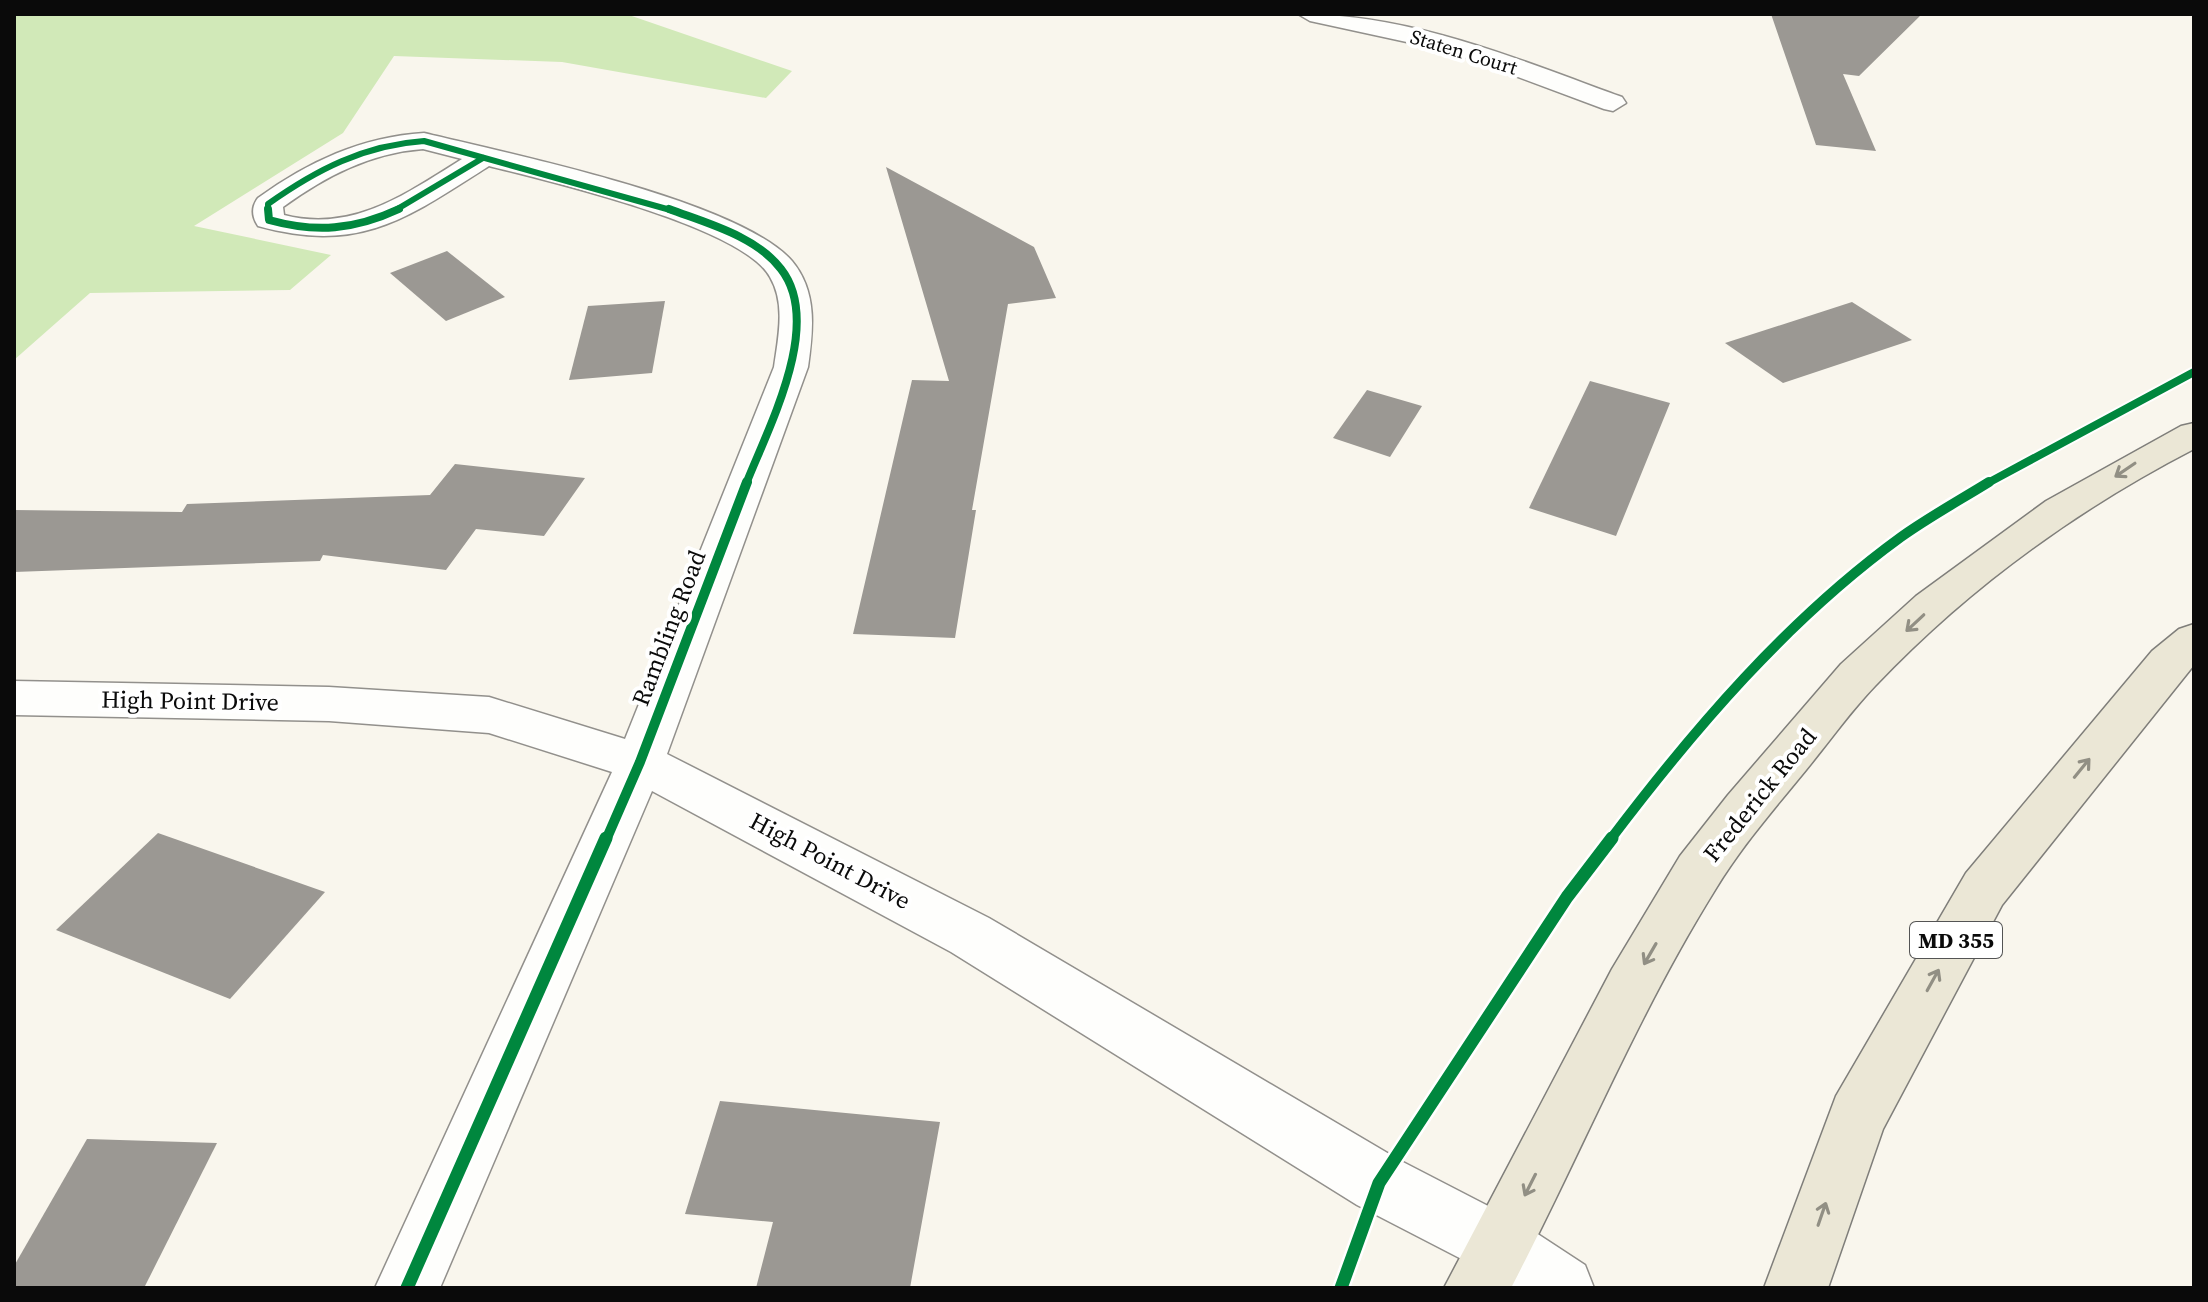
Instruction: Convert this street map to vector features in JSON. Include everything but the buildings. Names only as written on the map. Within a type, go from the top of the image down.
[{"type":"main road","name":"Frederick Road","points":[[1488,1267],[1613,1019],[1688,887],[1725,832],[1857,676],[1936,604],[2000,554],[2136,462],[2194,434]]},
{"type":"main road","name":"MD 355","points":[[1796,1288],[1857,1117],[1984,889],[2168,663],[2194,640]]},
{"type":"street","name":"Staten Court","points":[[1310,14],[1455,45],[1613,103]]},
{"type":"street","name":"Rambling Road","points":[[407,1288],[640,762],[791,367],[799,315],[780,267],[741,236],[693,216],[424,141],[393,141],[363,150],[291,187],[268,204],[269,220],[298,231],[336,231],[386,217],[483,158]]},
{"type":"street","name":"High Point Drive","points":[[14,698],[329,704],[489,715],[640,762],[970,935],[1379,1183],[1488,1267],[1562,1288]]},
{"type":"green space","points":[[14,14],[626,14],[792,71],[766,98],[562,62],[394,56],[343,133],[194,226],[331,255],[290,290],[90,293],[14,360]]},
{"type":"cycle path","points":[[407,1288],[640,762],[791,367],[796,328],[792,291],[780,267],[756,247],[717,227],[614,191],[424,141],[382,146],[322,169],[268,204],[269,220],[300,228],[329,230],[356,226],[407,205],[483,158]]},
{"type":"cycle path","points":[[1341,1288],[1379,1183],[1567,897],[1681,746],[1804,619],[1901,537],[1999,476],[2194,372]]}]
